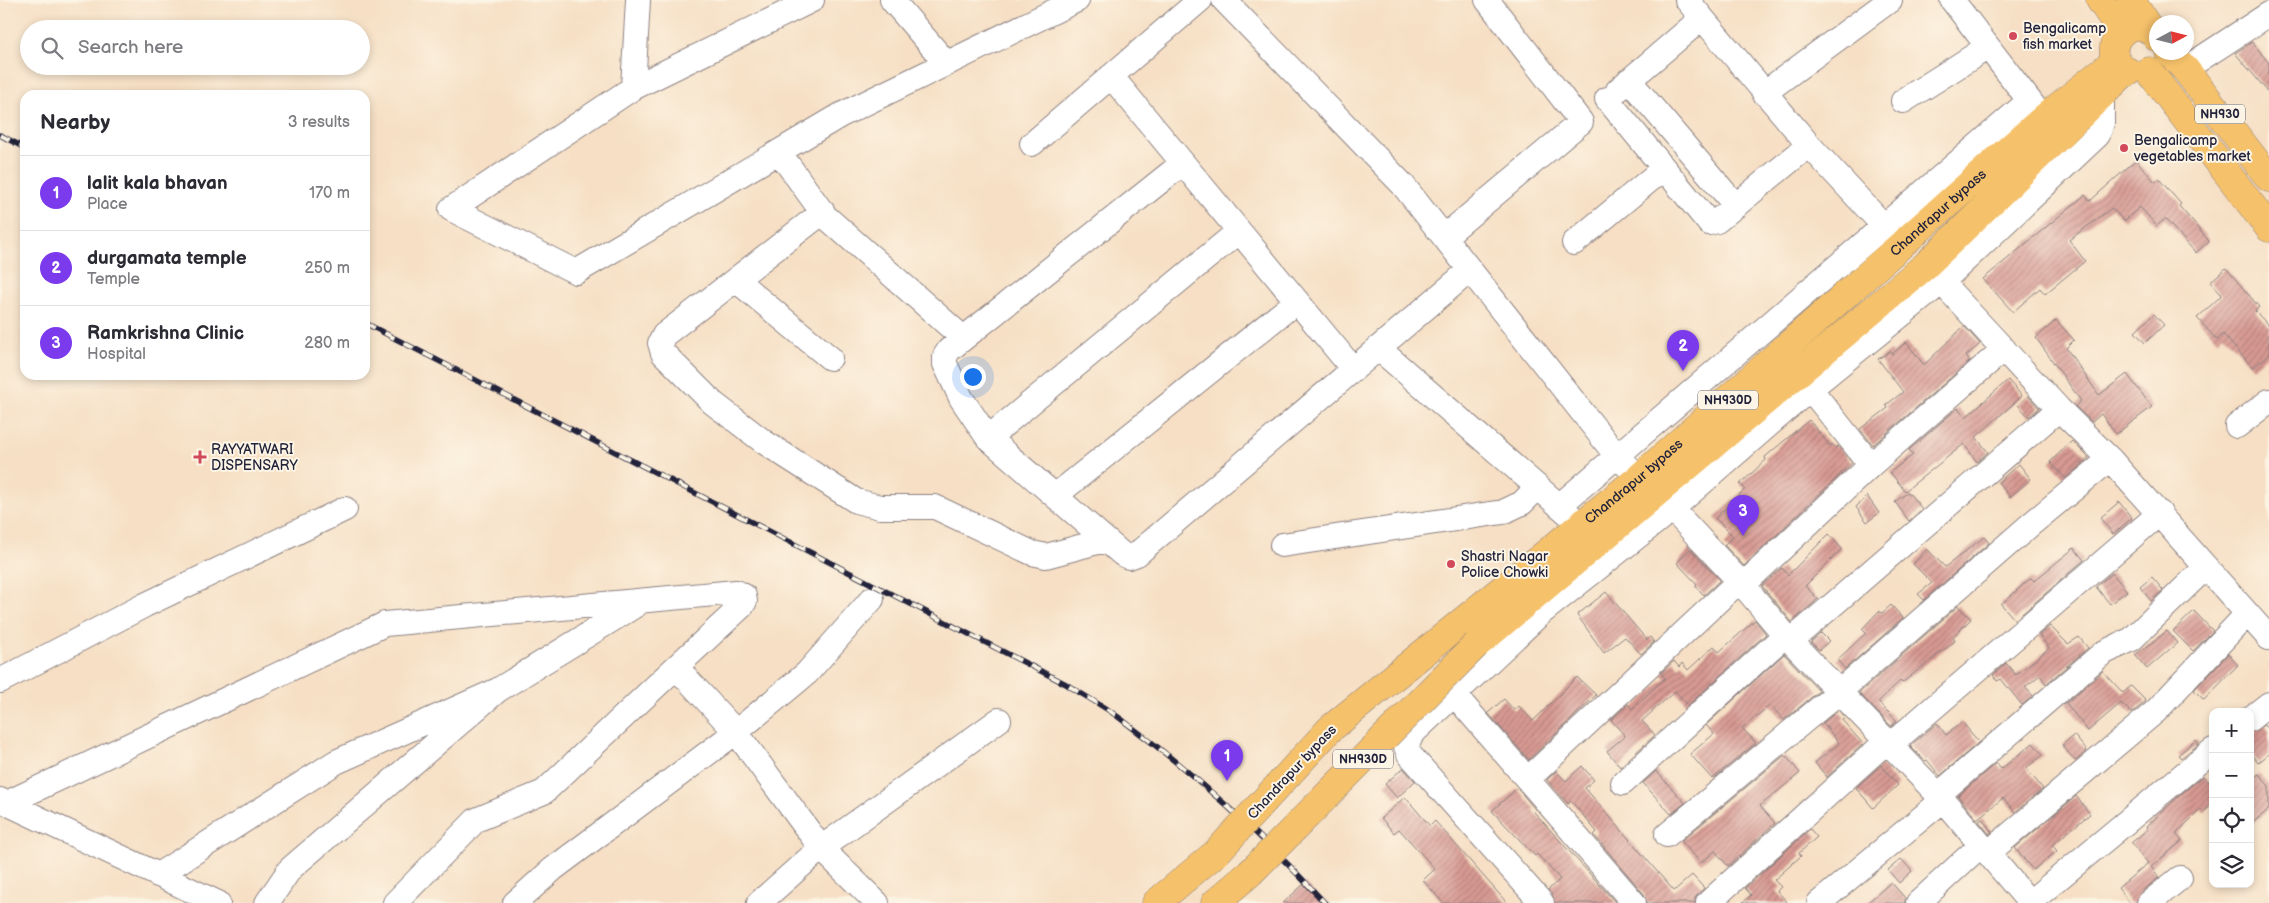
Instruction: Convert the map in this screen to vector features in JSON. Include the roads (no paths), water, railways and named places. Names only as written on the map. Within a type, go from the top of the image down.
[{"type":"highway","points":[[2100,0],[2122,32],[2114,45],[2143,53]]},
{"type":"highway","name":"NH930","points":[[2131,0],[2143,53],[2269,228]]},
{"type":"highway","name":"Chandrapur bypass","points":[[1216,903],[1250,873],[1476,645],[1656,493],[1804,381],[1934,274],[2102,94],[2143,53]]},
{"type":"highway","name":"Chandrapur bypass","points":[[1156,903],[1217,852],[1330,729],[1581,525],[1656,493],[2036,110],[2143,53]]},
{"type":"highway","name":"NH930","points":[[2177,61],[2269,178]]},
{"type":"street","points":[[633,88],[638,0]]},
{"type":"street","points":[[812,0],[633,88],[451,209],[576,272],[841,115],[947,64],[1045,7],[1077,0]]},
{"type":"street","points":[[892,0],[947,64]]},
{"type":"street","points":[[1032,144],[1200,0]]},
{"type":"street","points":[[1487,0],[1581,122]]},
{"type":"street","points":[[1687,0],[1809,145],[1902,246]]},
{"type":"street","points":[[1764,93],[1890,0]]},
{"type":"street","points":[[1559,506],[1883,225],[2036,110],[1952,0]]},
{"type":"street","points":[[1230,2],[1403,185],[1616,455],[1656,493],[1741,583],[1788,638],[1941,798],[2030,903],[2209,753]]},
{"type":"street","points":[[2177,61],[2269,14]]},
{"type":"street","points":[[1444,237],[1702,18]]},
{"type":"street","points":[[1903,102],[1988,47]]},
{"type":"street","points":[[1111,76],[1353,369]]},
{"type":"street","points":[[1629,80],[1736,206]]},
{"type":"street","points":[[1607,100],[1709,223],[1717,221],[1809,145]]},
{"type":"street","points":[[779,152],[823,212],[963,338]]},
{"type":"street","points":[[1183,163],[963,338],[945,356],[945,364],[961,398],[988,438],[1122,554],[1129,557],[1137,554],[1470,270]]},
{"type":"street","points":[[1574,243],[1663,169]]},
{"type":"street","points":[[823,212],[664,335],[660,343],[663,353],[713,403],[764,442],[856,501],[880,507],[923,505],[935,507],[1032,553],[1046,556],[1106,540]]},
{"type":"street","points":[[988,438],[1239,231]]},
{"type":"street","points":[[1934,274],[2059,409],[2110,459],[2160,513],[2205,568],[2269,638]]},
{"type":"street","points":[[736,280],[830,358]]},
{"type":"street","points":[[1055,496],[1297,301]]},
{"type":"street","points":[[1378,348],[1581,525]]},
{"type":"street","points":[[1528,779],[1741,583],[2004,349]]},
{"type":"street","points":[[1804,381],[1871,466]]},
{"type":"street","points":[[2237,426],[2269,402]]},
{"type":"street","points":[[1623,783],[1788,638],[2059,409]]},
{"type":"street","points":[[1666,835],[1839,692],[2030,525],[2110,459]]},
{"type":"street","points":[[1282,545],[1503,512],[1522,503],[1538,487]]},
{"type":"street","points":[[1542,903],[1409,754],[1406,747],[1412,734],[1453,693],[1540,613],[1656,493]]},
{"type":"street","points":[[0,681],[145,605],[345,509]]},
{"type":"street","points":[[1708,903],[1888,743],[2160,513]]},
{"type":"street","points":[[1819,903],[1941,798],[2103,653],[2132,639],[2205,568]]},
{"type":"street","points":[[4,801],[385,624],[736,592],[744,596],[745,601],[742,606],[544,792],[476,820],[395,903]]},
{"type":"street","points":[[515,903],[553,869],[736,732],[807,673],[872,599]]},
{"type":"street","points":[[158,875],[336,762],[498,690],[640,602]]},
{"type":"street","points":[[1918,903],[2156,712],[2247,614]]},
{"type":"street","points":[[676,668],[736,732],[821,848],[877,903]]},
{"type":"street","points":[[267,903],[290,869],[498,690]]},
{"type":"street","points":[[1453,693],[1634,903]]},
{"type":"street","points":[[2254,716],[2269,704]]},
{"type":"street","points":[[759,903],[821,848],[999,720]]},
{"type":"street","points":[[4,801],[218,903]]},
{"type":"street","points":[[2150,903],[2180,878]]},
{"type":"railway","points":[[0,135],[20,145]]},
{"type":"railway","points":[[370,326],[1066,684],[1121,719],[1175,761],[1252,829],[1325,903]]},
{"type":"place","name":"Bengalicamp fish market","points":[[2013,36]]},
{"type":"place","name":"Bengalicamp vegetables market","points":[[2124,148]]},
{"type":"place","name":"durgamata temple","points":[[1683,371]]},
{"type":"place","name":"RAYYATWARI DISPENSARY","points":[[200,457]]},
{"type":"place","name":"Ramkrishna Clinic","points":[[1743,536]]},
{"type":"place","name":"Shastri Nagar Police Chowki","points":[[1451,564]]},
{"type":"place","name":"lalit kala bhavan","points":[[1227,781]]}]
